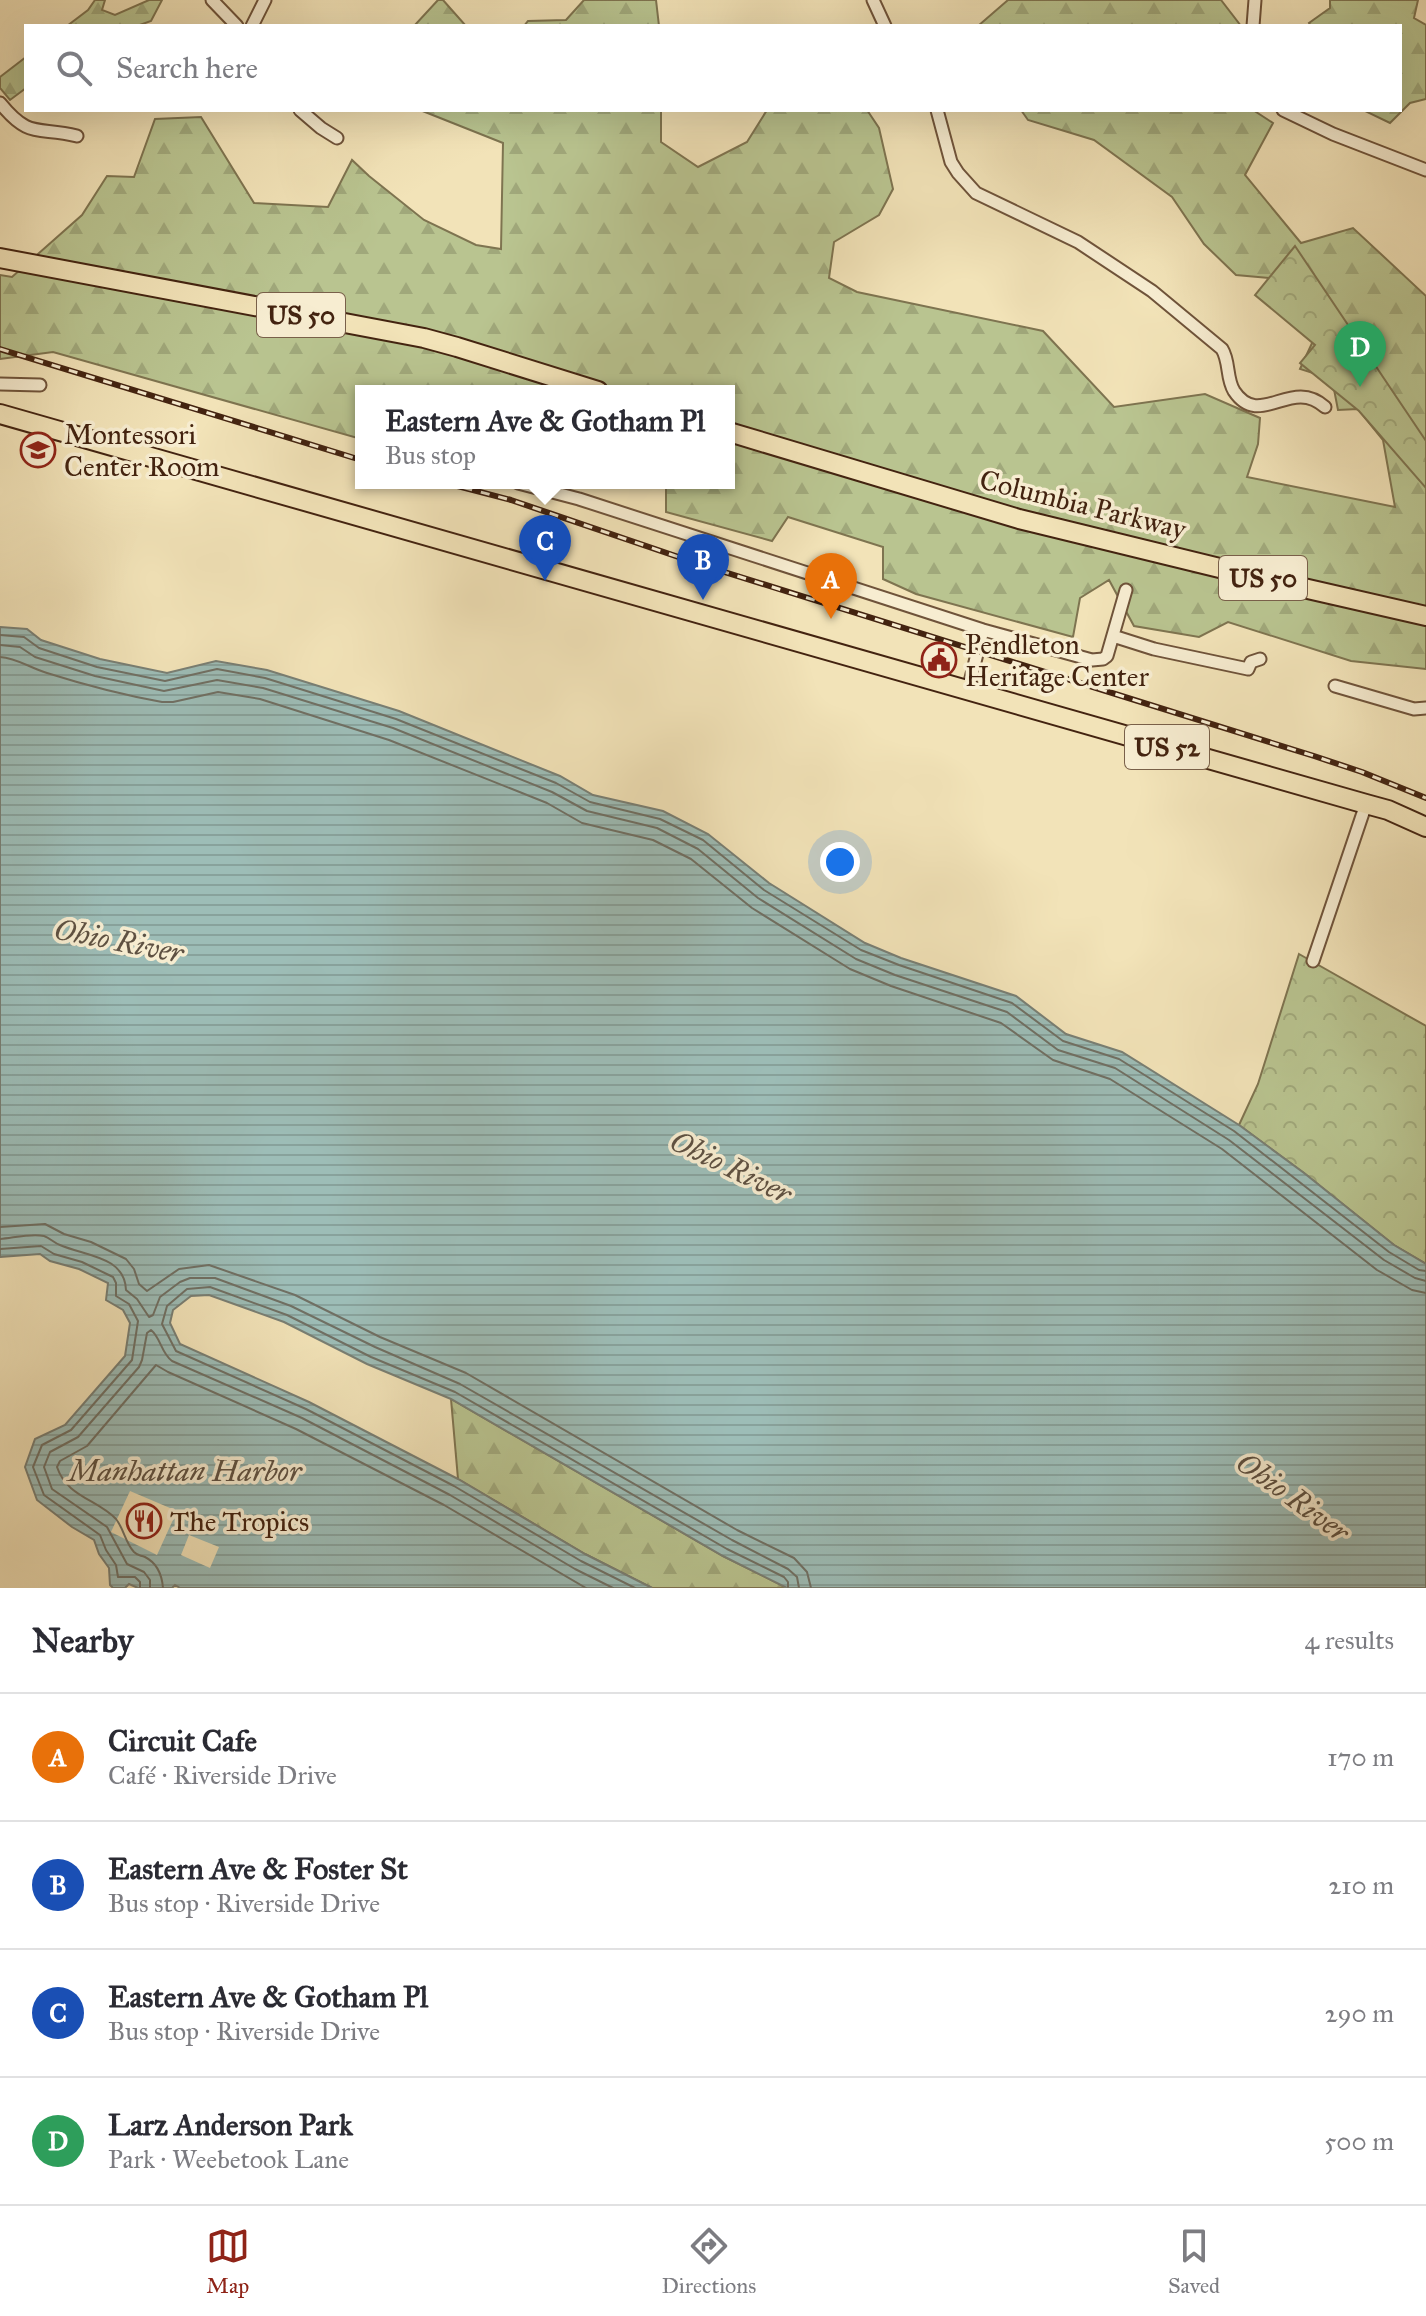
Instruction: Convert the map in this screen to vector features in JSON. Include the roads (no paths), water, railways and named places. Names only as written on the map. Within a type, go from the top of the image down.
[{"type":"main road","name":"US 50","points":[[0,258],[424,338],[579,385]]},
{"type":"main road","name":"US 52","points":[[0,414],[1388,810],[1426,827]]},
{"type":"main road","name":"Columbia Parkway","points":[[735,434],[1019,519],[1426,616]]},
{"type":"street","points":[[212,0],[235,24]]},
{"type":"street","points":[[253,24],[265,0]]},
{"type":"street","points":[[873,0],[884,24]]},
{"type":"street","points":[[1253,24],[1255,0]]},
{"type":"street","points":[[0,103],[13,119],[29,129],[77,136]]},
{"type":"street","points":[[302,112],[337,138]]},
{"type":"street","points":[[938,112],[951,162],[967,186],[988,201],[1078,242],[1130,275],[1187,318],[1222,349],[1231,385],[1237,395],[1261,406],[1300,395],[1317,399],[1325,407]]},
{"type":"street","points":[[1287,112],[1333,134],[1426,170]]},
{"type":"street","points":[[0,384],[40,385]]},
{"type":"street","points":[[541,489],[983,630],[1097,661],[1107,656],[1126,590]]},
{"type":"street","points":[[968,690],[983,630]]},
{"type":"street","points":[[1113,639],[1248,669],[1251,662],[1260,659]]},
{"type":"street","points":[[1335,686],[1414,709],[1426,708]]},
{"type":"street","points":[[1313,961],[1366,804]]},
{"type":"water","points":[[0,627],[27,629],[41,640],[100,659],[167,673],[216,661],[267,670],[399,711],[560,776],[593,795],[663,811],[708,834],[769,883],[865,943],[1016,996],[1066,1034],[1122,1052],[1239,1125],[1394,1245],[1426,1264],[1426,1588],[787,1588],[723,1556],[451,1399],[367,1364],[284,1322],[209,1295],[191,1296],[173,1310],[170,1323],[180,1344],[309,1402],[458,1479],[585,1554],[652,1588],[180,1588],[175,1585],[172,1588],[138,1588],[129,1584],[125,1588],[113,1588],[109,1568],[94,1540],[37,1500],[25,1467],[35,1439],[65,1425],[125,1356],[130,1323],[123,1310],[106,1300],[108,1283],[79,1269],[50,1261],[40,1254],[0,1257]]},
{"type":"railway","points":[[0,349],[355,458]]},
{"type":"railway","points":[[469,489],[1314,756],[1426,798]]},
{"type":"place","name":"Larz Anderson Park","points":[[1360,387]]},
{"type":"place","name":"Montessori Center Room","points":[[38,450]]},
{"type":"place","name":"Eastern Ave & Gotham Pl","points":[[545,581]]},
{"type":"place","name":"Eastern Ave & Foster St","points":[[703,600]]},
{"type":"place","name":"Circuit Cafe","points":[[831,619]]},
{"type":"place","name":"Pendleton Heritage Center","points":[[939,660]]},
{"type":"place","name":"The Tropics","points":[[144,1521]]},
{"type":"water label","name":"Ohio River","points":[[119,941]]},
{"type":"water label","name":"Ohio River","points":[[731,1167]]},
{"type":"water label","name":"Manhattan Harbor","points":[[185,1471]]},
{"type":"water label","name":"Ohio River","points":[[1293,1497]]}]
